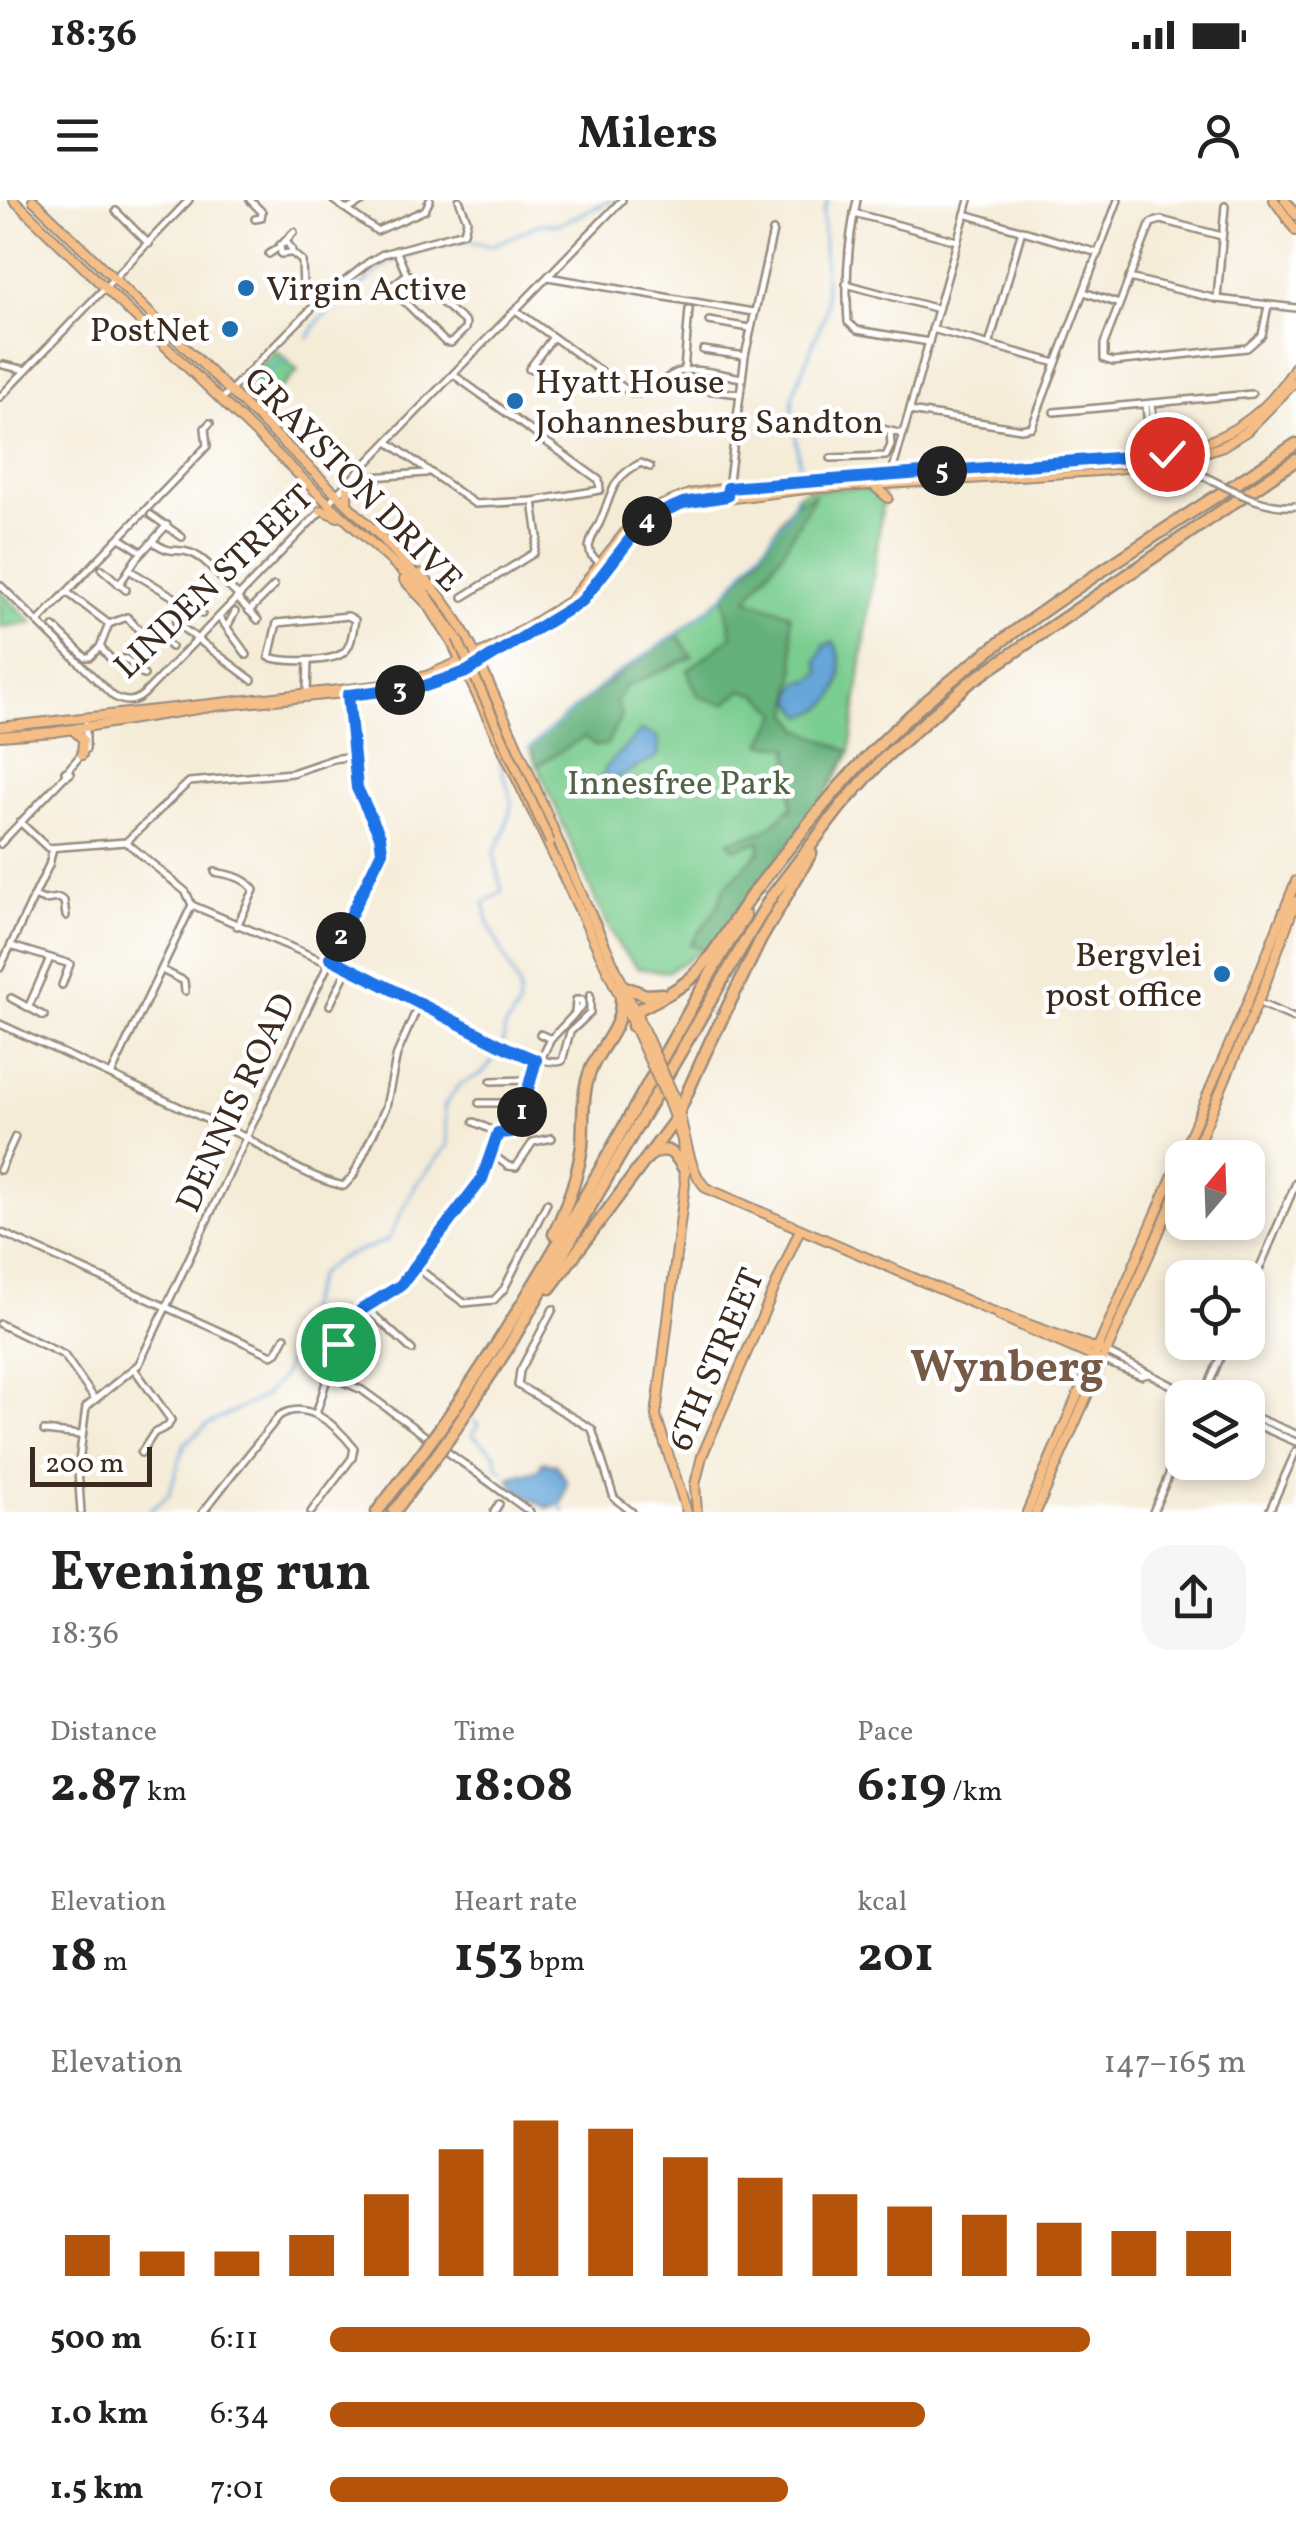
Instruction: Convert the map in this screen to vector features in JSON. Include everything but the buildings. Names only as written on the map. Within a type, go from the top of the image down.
[{"type":"highway","points":[[614,1034],[694,976],[775,868],[877,747],[944,686],[1002,642],[1296,444]]},
{"type":"highway","points":[[394,1512],[452,1434],[509,1346],[771,897],[841,806],[886,756],[992,666],[1296,460]]},
{"type":"highway","points":[[509,1346],[643,1160],[690,1083],[774,915],[841,806]]},
{"type":"highway","points":[[377,1512],[472,1383],[775,868]]},
{"type":"highway","points":[[625,987],[653,996],[694,976]]},
{"type":"highway","points":[[525,1294],[569,1198],[580,1157],[586,1085],[596,1060],[614,1034],[621,999]]},
{"type":"highway","points":[[643,1160],[657,1150],[670,1150],[685,1171]]},
{"type":"main road","name":"GRAYSTON DRIVE","points":[[14,200],[221,400],[324,507],[418,582],[456,638],[621,999],[637,1020]]},
{"type":"main road","name":"GRAYSTON DRIVE","points":[[33,200],[384,540],[461,635],[625,987],[674,1105],[699,1181]]},
{"type":"main road","points":[[1274,200],[1296,231]]},
{"type":"main road","points":[[1284,200],[1296,215]]},
{"type":"main road","points":[[1130,458],[1155,461],[1215,442],[1242,426],[1280,391],[1296,365]]},
{"type":"main road","points":[[806,485],[870,484],[891,478],[969,480],[1197,456],[1234,440],[1261,420],[1296,381]]},
{"type":"main road","points":[[434,684],[466,672],[478,660],[575,597],[603,564],[655,515],[683,503],[727,492],[1130,458],[1144,454],[1152,445],[1168,454]]},
{"type":"main road","points":[[348,505],[351,481]]},
{"type":"main road","points":[[870,484],[888,498]]},
{"type":"main road","points":[[384,540],[430,584],[452,610],[468,638],[567,862]]},
{"type":"main road","points":[[392,564],[429,606],[452,643],[588,928]]},
{"type":"main road","points":[[468,638],[494,652]]},
{"type":"main road","points":[[434,673],[451,660],[452,643]]},
{"type":"main road","points":[[487,679],[494,652]]},
{"type":"main road","points":[[2,730],[71,730],[85,723],[400,682],[478,660]]},
{"type":"main road","points":[[2,730],[348,695],[454,680],[465,684],[492,729]]},
{"type":"main road","points":[[71,730],[83,739],[82,755]]},
{"type":"main road","points":[[1199,1140],[1296,881]]},
{"type":"main road","points":[[1036,1512],[1296,900]]},
{"type":"main road","name":"GRAYSTON DRIVE","points":[[674,1105],[682,1140],[685,1202],[656,1416],[687,1512]]},
{"type":"main road","points":[[685,1202],[699,1181],[710,1190],[996,1313],[1004,1320],[1100,1354]]},
{"type":"main road","points":[[1027,1512],[1165,1216]]},
{"type":"main road","name":"6TH STREET","points":[[697,1512],[695,1485],[702,1456],[800,1229]]},
{"type":"street","points":[[0,396],[189,200]]},
{"type":"street","points":[[333,200],[378,232],[425,210],[430,200]]},
{"type":"street","points":[[348,209],[365,200]]},
{"type":"street","points":[[221,400],[315,305],[369,262],[464,232],[467,220],[459,200]]},
{"type":"street","name":"LINDEN STREET","points":[[0,585],[108,692],[125,702],[139,698],[622,200]]},
{"type":"street","points":[[857,200],[846,284],[850,326],[929,342]]},
{"type":"street","points":[[969,200],[891,478],[1167,462],[1260,502],[1296,506]]},
{"type":"street","points":[[910,411],[1029,428],[1118,200]]},
{"type":"street","points":[[1217,299],[1225,206]]},
{"type":"street","points":[[116,212],[149,244]]},
{"type":"street","points":[[854,213],[958,241]]},
{"type":"street","points":[[965,214],[1098,253]]},
{"type":"street","points":[[1222,236],[1154,221],[1149,226],[1102,352],[1104,359],[1114,362],[1247,348],[1262,334],[1268,306]]},
{"type":"street","points":[[990,345],[1022,230]]},
{"type":"street","points":[[727,492],[745,356],[773,231]]},
{"type":"street","points":[[269,254],[294,232]]},
{"type":"street","points":[[282,244],[291,245],[291,252]]},
{"type":"street","points":[[282,244],[283,255],[291,252]]},
{"type":"street","points":[[291,252],[302,260],[302,286],[315,305]]},
{"type":"street","points":[[398,255],[407,274],[466,323],[453,342],[445,342],[394,291],[392,284],[407,274]]},
{"type":"street","points":[[548,277],[753,312]]},
{"type":"street","points":[[1129,278],[1217,299],[1296,308]]},
{"type":"street","points":[[846,284],[938,309]]},
{"type":"street","points":[[1083,291],[1119,304]]},
{"type":"street","points":[[684,371],[690,310]]},
{"type":"street","points":[[517,311],[631,393],[648,393],[673,374],[684,371],[742,378]]},
{"type":"street","points":[[709,321],[750,328]]},
{"type":"street","points":[[932,329],[1056,363]]},
{"type":"street","points":[[529,369],[553,338]]},
{"type":"street","points":[[703,350],[745,356]]},
{"type":"street","points":[[1,364],[26,370]]},
{"type":"street","points":[[388,442],[469,502],[534,501],[596,492],[602,484],[454,375]]},
{"type":"street","points":[[688,388],[740,394]]},
{"type":"street","points":[[1054,412],[1252,394]]},
{"type":"street","points":[[1149,403],[1155,461]]},
{"type":"street","points":[[850,421],[903,434]]},
{"type":"street","points":[[38,622],[207,446],[204,430],[210,422]]},
{"type":"street","points":[[832,458],[886,456],[892,445],[890,431]]},
{"type":"street","points":[[414,474],[416,464]]},
{"type":"street","points":[[603,564],[589,544],[608,495],[636,465],[650,467]]},
{"type":"street","points":[[351,481],[428,473]]},
{"type":"street","points":[[463,597],[534,553],[538,532],[534,501]]},
{"type":"street","points":[[151,516],[182,537]]},
{"type":"street","points":[[120,585],[142,552],[167,525]]},
{"type":"street","points":[[120,538],[142,552]]},
{"type":"street","points":[[153,542],[172,553],[192,554],[211,566],[219,580],[258,620]]},
{"type":"street","points":[[102,569],[126,590]]},
{"type":"street","points":[[129,570],[202,614]]},
{"type":"street","points":[[249,611],[274,586]]},
{"type":"street","points":[[67,592],[109,624]]},
{"type":"street","points":[[183,604],[175,620],[177,624],[252,680]]},
{"type":"street","points":[[226,628],[235,612]]},
{"type":"street","points":[[54,626],[84,657],[90,657],[100,647],[109,624],[126,617],[138,630],[152,630],[171,647]]},
{"type":"street","points":[[218,617],[246,655]]},
{"type":"street","points":[[354,618],[345,652],[308,661],[270,658],[277,623],[354,618]]},
{"type":"street","points":[[163,640],[177,624]]},
{"type":"street","points":[[100,647],[111,659],[124,659],[144,675]]},
{"type":"street","points":[[307,692],[308,661]]},
{"type":"street","name":"DENNIS ROAD","points":[[94,1398],[135,1370],[382,851],[380,836],[358,790],[348,695]]},
{"type":"street","points":[[0,844],[82,755],[88,742],[85,723]]},
{"type":"street","points":[[20,822],[42,846],[126,842],[190,782],[292,773],[354,756]]},
{"type":"street","points":[[126,842],[182,889],[192,905],[348,968],[538,1060],[553,1064],[562,1061],[570,1032],[591,1010],[590,995]]},
{"type":"street","points":[[0,968],[53,848]]},
{"type":"street","points":[[215,872],[234,876],[254,890],[237,926]]},
{"type":"street","points":[[34,896],[44,900],[58,898],[64,902],[66,916]]},
{"type":"street","points":[[111,1076],[192,905]]},
{"type":"street","points":[[10,946],[70,964],[62,986]]},
{"type":"street","points":[[29,1006],[50,958]]},
{"type":"street","points":[[330,1005],[348,968]]},
{"type":"street","points":[[162,970],[184,980],[184,991]]},
{"type":"street","points":[[11,998],[44,1016]]},
{"type":"street","points":[[1253,1000],[1296,1019]]},
{"type":"street","points":[[0,1024],[246,1138],[273,1156],[346,1186],[386,1106],[397,1054],[416,1011]]},
{"type":"street","points":[[474,1122],[498,1133],[512,1132],[538,1060],[575,1013]]},
{"type":"street","points":[[540,1034],[551,1039]]},
{"type":"street","points":[[491,1080],[530,1080]]},
{"type":"street","points":[[479,1103],[524,1103]]},
{"type":"street","points":[[316,1413],[342,1336],[365,1307],[397,1288],[416,1266],[482,1179],[498,1133]]},
{"type":"street","points":[[0,1170],[15,1137]]},
{"type":"street","points":[[492,1154],[514,1167],[533,1142],[552,1138]]},
{"type":"street","points":[[1263,1260],[1296,1184]]},
{"type":"street","points":[[416,1266],[464,1303],[497,1298],[547,1203]]},
{"type":"street","points":[[0,1232],[274,1355],[285,1337]]},
{"type":"street","points":[[365,1307],[412,1350]]},
{"type":"street","points":[[553,1309],[517,1383],[592,1429],[617,1502],[632,1512]]},
{"type":"street","points":[[0,1324],[64,1355],[94,1398],[84,1411],[81,1434],[81,1512]]},
{"type":"street","points":[[1100,1354],[1165,1382]]},
{"type":"street","points":[[135,1370],[171,1420],[154,1433],[141,1453]]},
{"type":"street","points":[[328,1376],[362,1390],[530,1512]]},
{"type":"street","points":[[203,1512],[281,1414],[297,1410],[316,1413],[351,1442],[354,1452],[311,1512]]},
{"type":"street","points":[[1265,1425],[1296,1438]]},
{"type":"street","points":[[44,1431],[81,1434]]},
{"type":"street","points":[[1269,1512],[1296,1451]]},
{"type":"street","points":[[1153,1512],[1167,1480]]},
{"type":"street","points":[[609,1512],[617,1502]]},
{"type":"street","points":[[494,1512],[499,1504]]},
{"type":"green space","points":[[276,350],[298,371],[258,411],[241,394],[240,386]]},
{"type":"green space","name":"Innesfree Park","points":[[861,488],[883,494],[883,500],[850,752],[823,799],[717,942],[667,972],[638,968],[620,948],[598,906],[530,748],[609,679],[677,634],[724,596],[757,558],[799,494],[807,490]]},
{"type":"green space","points":[[815,495],[782,553],[747,599],[790,614],[795,667],[790,713],[800,729],[850,752],[823,799],[717,942],[705,949],[690,945],[718,906],[724,888],[760,851],[760,841],[734,849],[729,841],[765,831],[792,810],[789,747],[762,744],[779,713],[759,695],[742,690],[725,704],[699,697],[687,671],[732,636],[724,596],[757,558],[793,503]]},
{"type":"green space","points":[[0,591],[33,623],[0,627]]},
{"type":"green space","points":[[677,634],[692,657],[625,687],[616,702],[622,715],[606,745],[596,746],[584,737],[537,766],[530,748],[583,702]]},
{"type":"water","points":[[834,642],[841,666],[838,688],[826,705],[804,716],[793,702],[794,690],[800,682],[812,680],[820,672],[817,661],[825,645]]},
{"type":"water","points":[[641,731],[655,735],[659,741],[658,756],[603,785],[607,766]]},
{"type":"water","points":[[542,1462],[555,1464],[567,1481],[562,1503],[547,1508],[516,1490],[509,1478],[539,1469]]},
{"type":"waterway","points":[[308,338],[319,320],[391,261],[451,242],[467,240],[491,246],[540,224],[559,224],[612,200]]},
{"type":"waterway","points":[[798,482],[793,394],[826,311],[823,213],[828,200]]},
{"type":"waterway","points":[[244,395],[288,358]]},
{"type":"waterway","points":[[529,748],[609,679],[677,634],[724,596],[788,515],[796,495]]},
{"type":"waterway","points":[[148,1512],[169,1494],[185,1443],[207,1425],[264,1396],[282,1377],[318,1275],[338,1259],[388,1240],[415,1186],[448,1145],[444,1106],[459,1085],[483,1073],[502,1048],[505,1028],[518,1008],[520,989],[489,924],[484,903],[502,891],[494,854],[512,802],[499,759]]},
{"type":"waterway","points":[[473,1420],[479,1425],[472,1434],[496,1455],[497,1466],[504,1470]]},
{"type":"waterway","points":[[559,1504],[565,1512]]},
{"type":"place","name":"Virgin Active","points":[[246,288]]},
{"type":"place","name":"PostNet","points":[[230,329]]},
{"type":"place","name":"Hyatt House Johannesburg Sandton","points":[[515,401]]},
{"type":"place","name":"Bergvlei post office","points":[[1222,974]]},
{"type":"district","name":"Wynberg","points":[[1007,1365]]},
{"type":"route","points":[[338,1344],[361,1310],[401,1285],[482,1179],[498,1133],[512,1132],[518,1122],[536,1060],[330,958],[382,851],[380,836],[357,788],[348,695],[425,686],[466,672],[582,601],[645,522],[683,503],[727,496],[728,488],[1167,454]]}]
